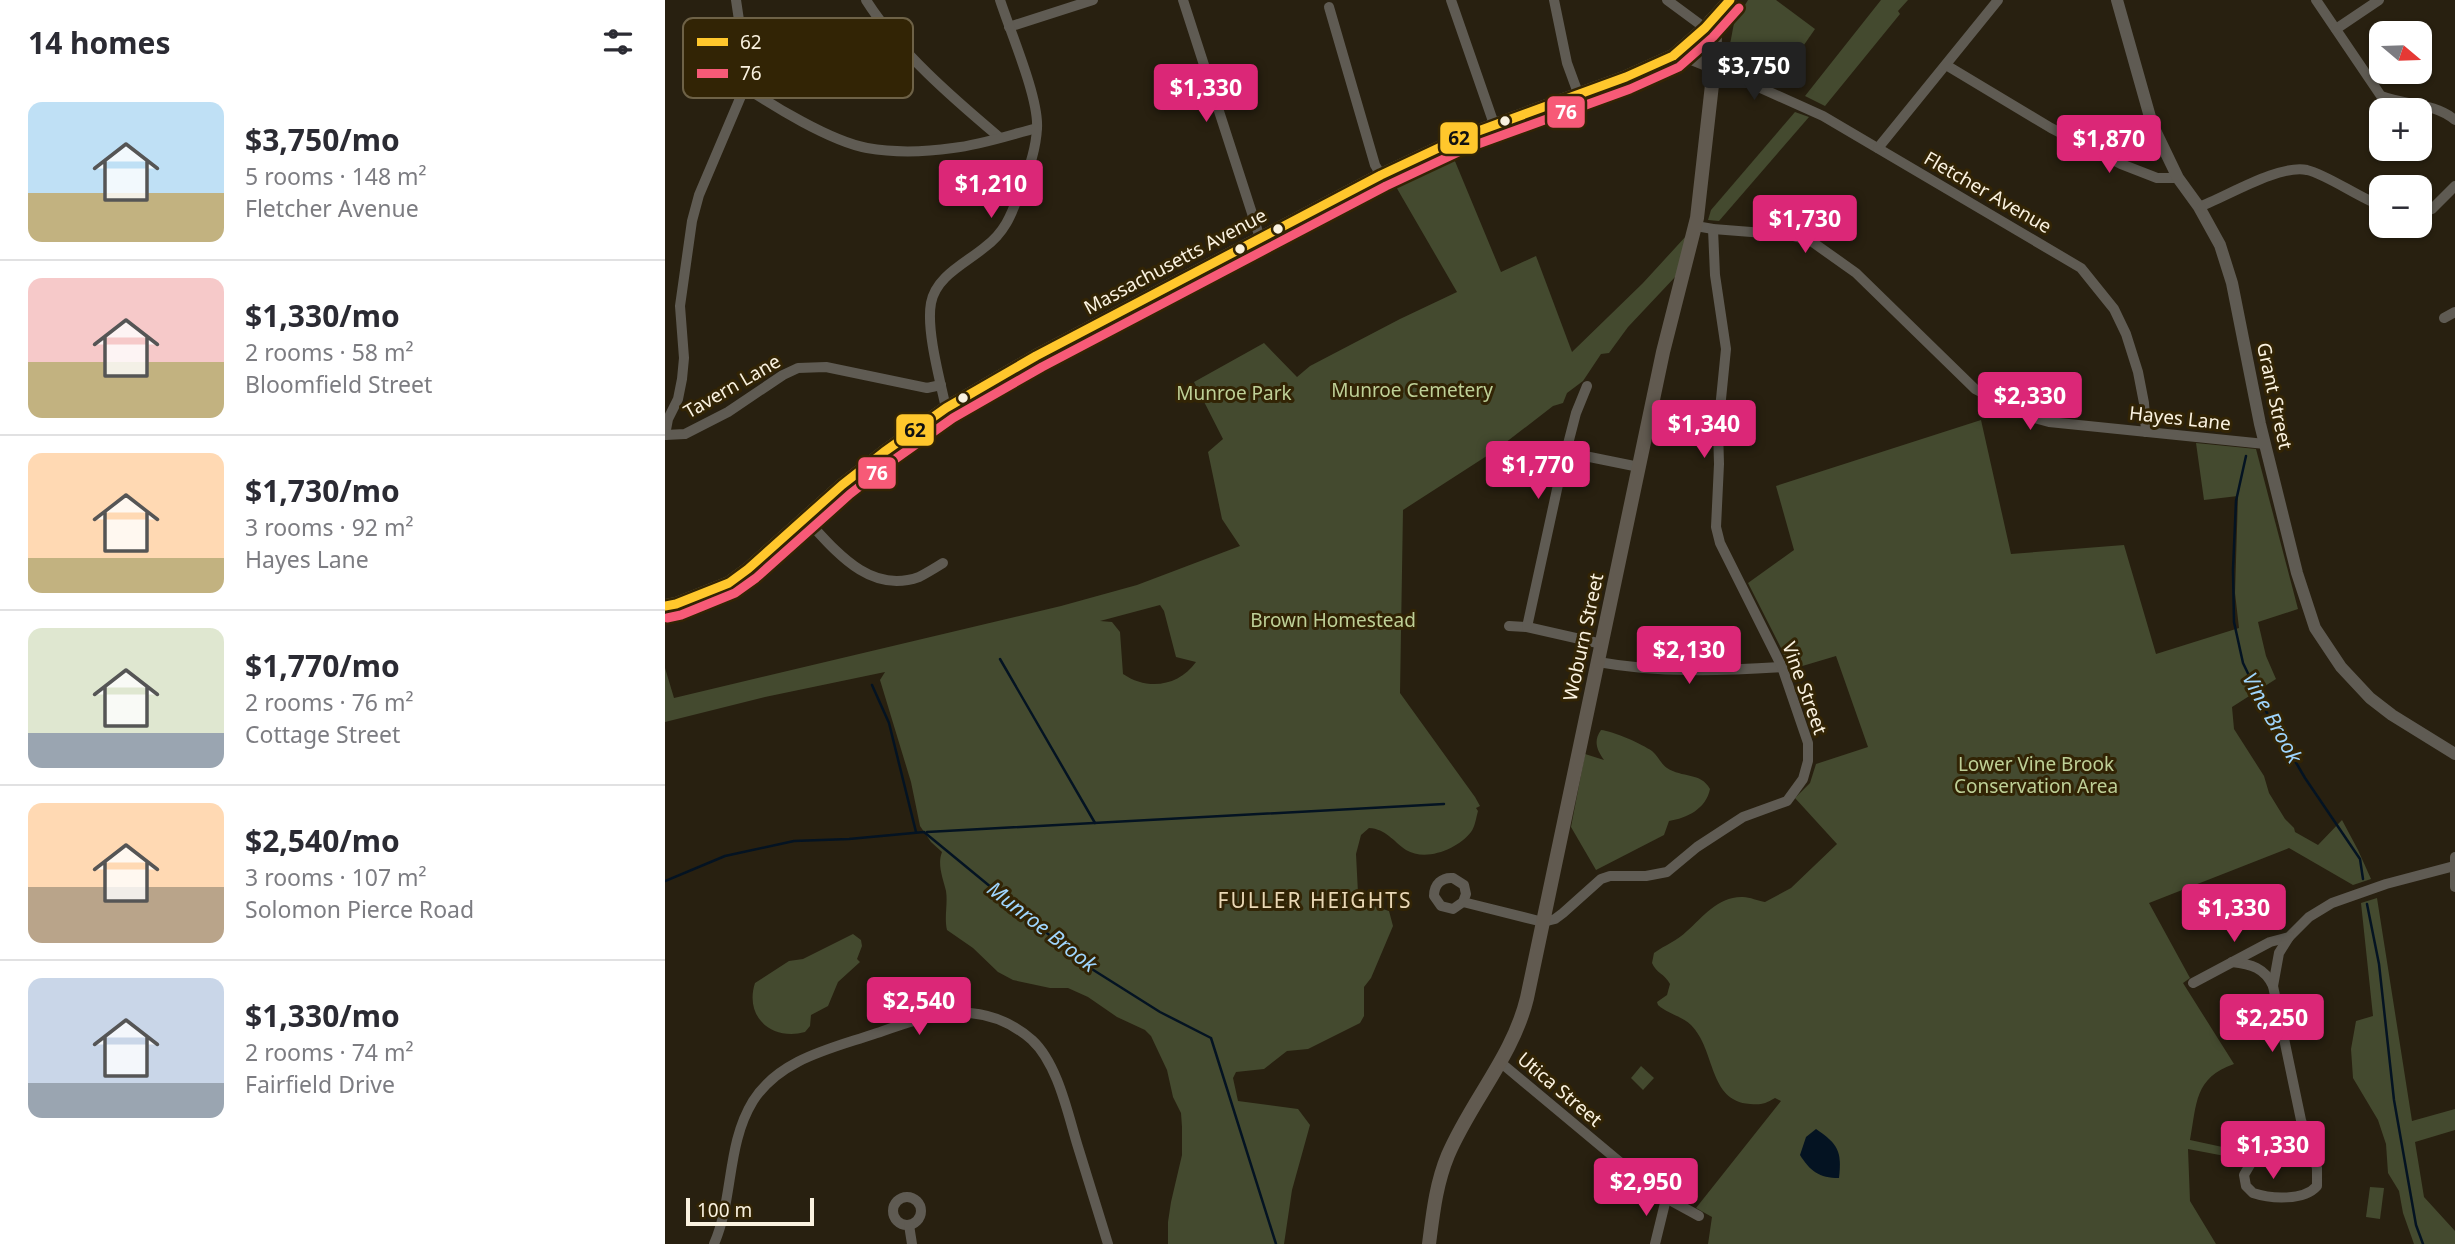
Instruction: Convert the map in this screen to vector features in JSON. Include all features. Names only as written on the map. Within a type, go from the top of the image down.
[{"type":"main road","name":"Massachusetts Avenue","points":[[665,606],[729,583],[850,478],[946,408],[1035,356],[1381,174],[1494,124],[1642,71],[1673,56],[1708,25],[1730,0]]},
{"type":"main road","name":"Woburn Street","points":[[1429,1244],[1435,1199],[1448,1157],[1500,1062],[1517,1028],[1525,1004],[1665,342],[1696,226],[1714,67],[1715,35],[1708,25]]},
{"type":"main road","points":[[1673,56],[1689,57],[1714,67]]},
{"type":"street","points":[[736,0],[740,18]]},
{"type":"street","points":[[866,0],[877,18]]},
{"type":"street","points":[[946,408],[930,319],[931,302],[937,286],[948,274],[967,263],[999,236],[1009,220],[1036,145],[1034,102],[1000,0]]},
{"type":"street","points":[[1009,27],[1093,0]]},
{"type":"street","points":[[1183,0],[1260,238]]},
{"type":"street","points":[[1451,0],[1494,124]]},
{"type":"street","points":[[1554,0],[1567,64],[1578,93]]},
{"type":"street","points":[[1667,0],[1708,25]]},
{"type":"street","points":[[1878,148],[1998,0]]},
{"type":"street","name":"Grant Street","points":[[2117,0],[2152,124],[2178,178],[2199,207],[2220,245],[2232,283],[2265,444],[2306,604],[2315,628],[2347,675],[2370,698],[2455,754]]},
{"type":"street","points":[[2316,0],[2381,96],[2435,107],[2455,120]]},
{"type":"street","points":[[2336,29],[2379,0]]},
{"type":"street","points":[[1329,8],[1375,166],[1381,174]]},
{"type":"street","points":[[913,56],[999,137]]},
{"type":"street","points":[[1946,65],[2050,128],[2120,164],[2157,178],[2178,178]]},
{"type":"street","name":"Fletcher Avenue","points":[[1714,67],[1806,107],[2081,268],[2114,309],[2126,334],[2141,385],[2146,432]]},
{"type":"street","points":[[665,435],[683,379],[680,306],[692,221],[699,195],[740,98]]},
{"type":"street","points":[[761,98],[825,132],[865,148],[892,151],[955,148],[1037,128]]},
{"type":"street","points":[[2199,207],[2243,186],[2291,170],[2308,170],[2369,200]]},
{"type":"street","points":[[2432,208],[2455,186]]},
{"type":"street","name":"Hayes Lane","points":[[1696,226],[1790,235],[1811,241],[1856,274],[1975,389],[2008,407],[2049,422],[2265,444]]},
{"type":"street","name":"Vine Street","points":[[1543,922],[1555,919],[1601,879],[1667,872],[1697,847],[1743,817],[1787,801],[1803,779],[1808,761],[1808,743],[1782,667],[1720,543],[1716,527],[1720,464],[1718,429],[1726,349],[1714,275],[1713,229]]},
{"type":"street","points":[[2444,318],[2455,312]]},
{"type":"street","name":"Tavern Lane","points":[[665,435],[685,434],[728,412],[798,368],[826,367],[927,388],[941,385]]},
{"type":"street","points":[[1527,627],[1565,452],[1577,408],[1587,386]]},
{"type":"street","points":[[1565,452],[1639,467]]},
{"type":"street","points":[[805,518],[845,559],[864,574],[881,581],[919,576],[943,563]]},
{"type":"street","points":[[1509,626],[1527,627],[1602,644]]},
{"type":"street","points":[[1598,662],[1678,670],[1782,667]]},
{"type":"street","points":[[2455,857],[2455,887]]},
{"type":"street","points":[[2273,986],[2279,953],[2289,937],[2309,917],[2332,903],[2386,884],[2455,866]]},
{"type":"street","points":[[1463,902],[1543,922]]},
{"type":"street","points":[[2193,983],[2270,942],[2289,937]]},
{"type":"street","points":[[2232,962],[2257,967],[2269,977],[2273,986],[2303,1127],[2317,1168],[2317,1186],[2312,1192],[2301,1196],[2262,1196],[2253,1193],[2246,1186],[2244,1175],[2251,1163],[2279,1154],[2303,1127]]},
{"type":"street","points":[[714,1244],[726,1202],[737,1135],[766,1084],[793,1064],[814,1053],[919,1021],[948,1014],[968,1013],[992,1017],[1014,1027],[1033,1041],[1047,1059],[1061,1093],[1108,1244]]},
{"type":"street","name":"Utica Street","points":[[1500,1062],[1666,1199],[1699,1216]]},
{"type":"street","points":[[1655,1244],[1666,1199]]},
{"type":"street","points":[[909,1225],[912,1244]]},
{"type":"green space","points":[[1748,0],[1776,0],[1815,29],[1777,84],[1727,60],[1734,23]]},
{"type":"green space","points":[[1881,0],[1908,0],[1898,11],[1900,14],[1825,106],[1805,96]]},
{"type":"green space","points":[[1795,112],[1809,117],[1719,221],[1708,220],[1711,210]]},
{"type":"green space","points":[[1452,154],[1501,272],[1536,256],[1572,352],[1643,283],[1687,235],[1676,276],[1628,327],[1609,353],[1601,354],[1583,381],[1567,393],[1563,403],[1553,406],[1496,450],[1403,510],[1400,693],[1475,797],[1480,806],[1476,808],[1478,811],[1474,825],[1471,832],[1458,844],[1441,852],[1423,855],[1406,850],[1385,833],[1375,829],[1369,828],[1361,835],[1356,854],[1358,893],[1364,903],[1389,911],[1393,926],[1371,978],[1364,987],[1364,1016],[1360,1023],[1308,1049],[1287,1051],[1264,1069],[1236,1072],[1233,1078],[1238,1101],[1298,1109],[1310,1125],[1292,1190],[1284,1244],[1168,1244],[1171,1202],[1182,1155],[1181,1113],[1173,1097],[1167,1070],[1151,1036],[1088,997],[1068,988],[1050,988],[1013,980],[998,972],[973,948],[947,930],[946,891],[940,867],[942,852],[920,826],[911,782],[880,680],[885,672],[765,697],[665,722],[665,668],[674,698],[1061,606],[1137,585],[1240,546],[1222,519],[1208,452],[1223,439],[1194,382],[1264,343],[1297,377],[1310,366],[1457,292],[1395,185]],"holes":[[[1160,605],[1176,657],[1196,662],[1181,676],[1163,683],[1143,683],[1123,674],[1120,632],[1112,622],[1100,621]]]},
{"type":"green space","name":"Lower Vine Brook Conservation Area","points":[[1981,420],[2011,554],[2124,545],[2156,654],[2239,628],[2235,593],[2238,496],[2204,500],[2196,443],[2256,449],[2298,609],[2258,622],[2266,656],[2276,679],[2232,707],[2234,729],[2264,776],[2269,793],[2295,832],[2318,845],[2342,820],[2371,879],[2353,885],[2289,848],[2149,903],[2190,978],[2183,983],[2234,1064],[2221,1070],[2204,1084],[2196,1103],[2190,1140],[2255,1154],[2246,1160],[2188,1149],[2190,1201],[2216,1244],[1708,1244],[1712,1217],[1696,1208],[1781,1101],[1775,1098],[1763,1104],[1750,1104],[1736,1101],[1727,1094],[1719,1084],[1699,1035],[1683,1019],[1658,1005],[1657,1002],[1667,995],[1670,984],[1652,963],[1654,953],[1679,938],[1712,908],[1726,900],[1743,897],[1765,902],[1791,888],[1837,844],[1795,798],[1810,783],[1816,764],[1868,747],[1836,656],[1789,670],[1782,650],[1748,583],[1794,550],[1776,486]]},
{"type":"green space","points":[[1601,730],[1641,745],[1652,751],[1667,768],[1702,780],[1710,789],[1704,802],[1695,811],[1669,821],[1664,835],[1596,870],[1571,827],[1585,754],[1604,760],[1597,745]]},
{"type":"green space","points":[[2377,898],[2412,1121],[2455,1109],[2455,1130],[2415,1142],[2424,1197],[2455,1231],[2455,1244],[2414,1244],[2403,1213],[2399,1191],[2388,1173],[2386,1144],[2378,1120],[2353,1078],[2351,1049],[2356,1021],[2373,1016],[2361,903]]},
{"type":"green space","points":[[853,934],[861,940],[862,946],[857,959],[860,962],[838,982],[828,1006],[811,1015],[810,1026],[805,1032],[782,1033],[764,1024],[757,1016],[754,1006],[755,983],[789,961],[803,959]]},
{"type":"green space","points":[[1641,1066],[1654,1078],[1643,1090],[1631,1078]]},
{"type":"green space","points":[[2370,1187],[2384,1188],[2380,1219],[2366,1217]]},
{"type":"water","points":[[1816,1129],[1837,1149],[1840,1161],[1839,1178],[1826,1177],[1816,1172],[1800,1155],[1806,1137]]},
{"type":"waterway","name":"Vine Brook","points":[[2246,456],[2236,501],[2233,570],[2234,622],[2243,663],[2267,713],[2305,778],[2360,859],[2363,879]]},
{"type":"waterway","points":[[1000,659],[1095,823]]},
{"type":"waterway","points":[[872,685],[889,723],[916,832]]},
{"type":"waterway","points":[[927,832],[1444,804]]},
{"type":"waterway","name":"Munroe Brook","points":[[665,881],[725,856],[794,841],[924,832],[1087,966],[1160,1012],[1211,1038],[1276,1244]]},
{"type":"waterway","name":"Vine Brook","points":[[2367,904],[2379,964],[2394,1100],[2416,1225],[2423,1244]]},
{"type":"transit line","name":"62","points":[[665,606],[729,583],[884,452],[946,408],[1036,356],[1381,175],[1462,137],[1626,77],[1673,56],[1705,28],[1730,0]]},
{"type":"transit line","name":"76","points":[[667,618],[735,593],[891,462],[953,418],[1042,367],[1386,186],[1467,148],[1630,89],[1679,67],[1713,37],[1739,8]]},
{"type":"district","name":"FULLER HEIGHTS","points":[[1315,901]]},
{"type":"park label","name":"Munroe Cemetery","points":[[1412,390]]},
{"type":"park label","name":"Munroe Park","points":[[1234,393]]},
{"type":"park label","name":"Brown Homestead","points":[[1333,620]]}]
